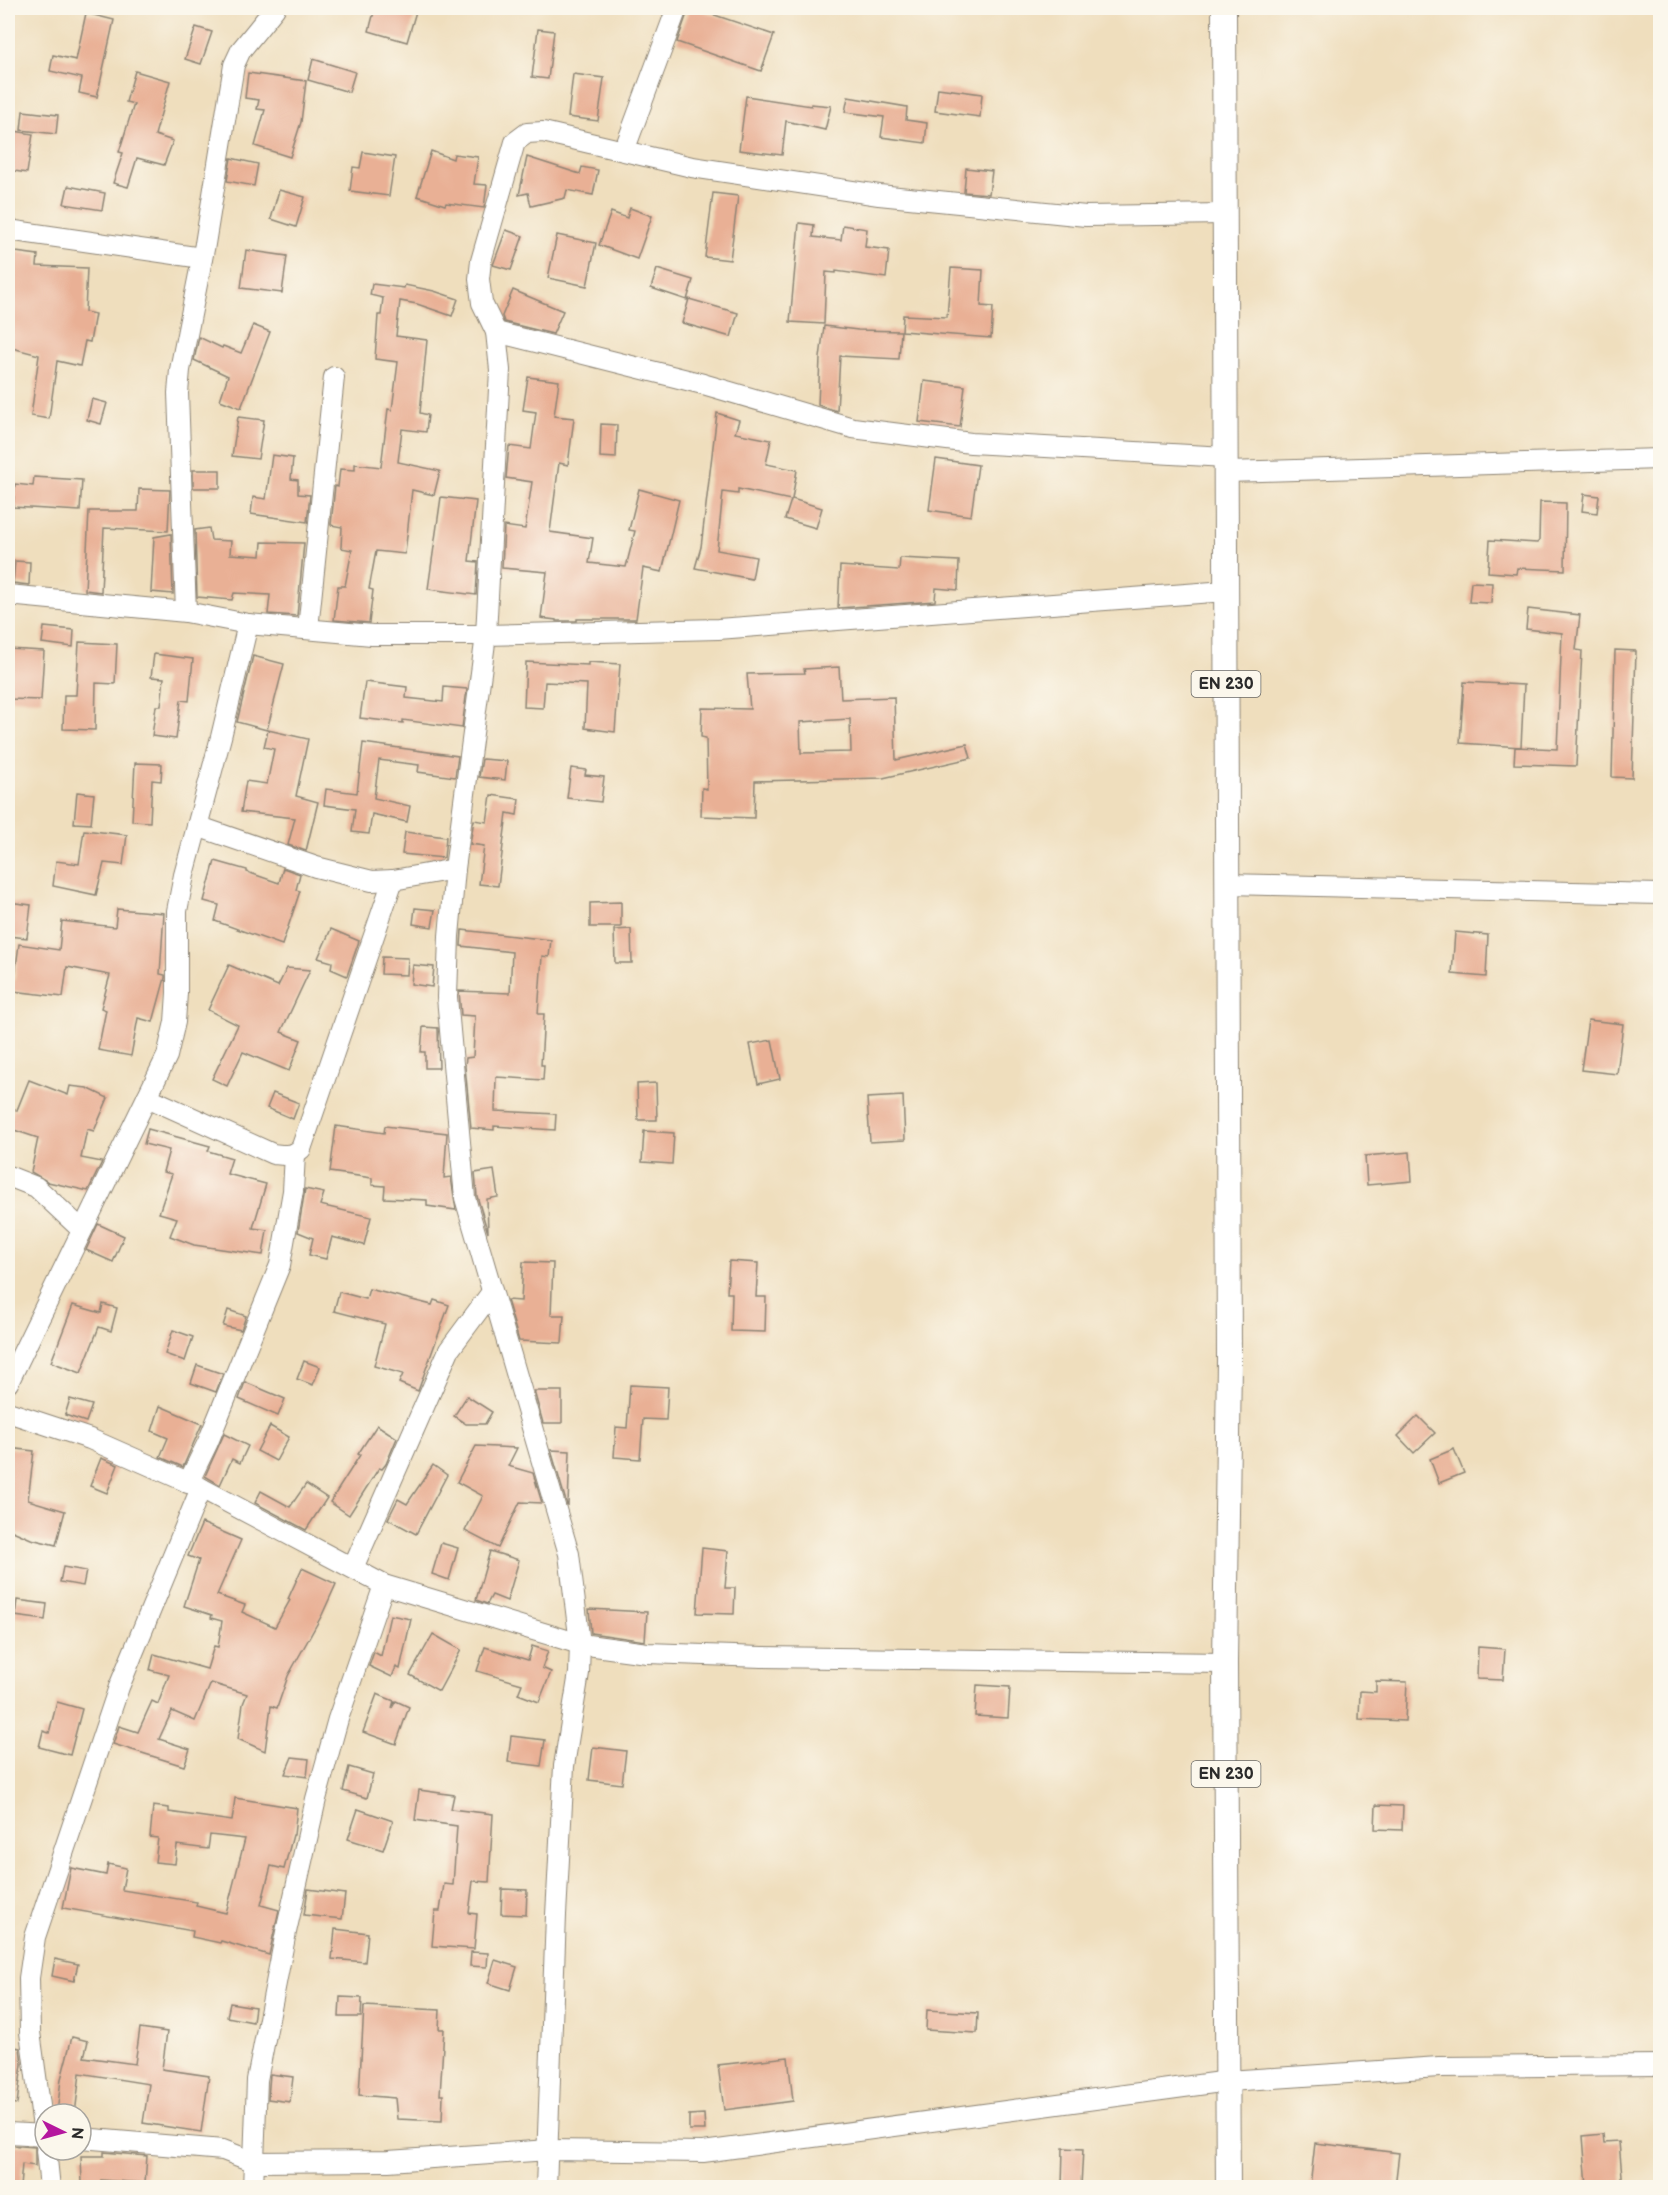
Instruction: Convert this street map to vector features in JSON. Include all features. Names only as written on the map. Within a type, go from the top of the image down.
[{"type":"main road","name":"EN 230","points":[[1224,8],[1229,1361],[1225,1663],[1228,2187]]},
{"type":"street","points":[[186,612],[178,393],[180,370],[202,258],[234,65],[241,50],[275,8]]},
{"type":"street","points":[[624,152],[677,8]]},
{"type":"street","points":[[546,2187],[563,1778],[579,1673],[580,1644],[569,1554],[465,1198],[447,997],[454,869],[486,635],[500,370],[496,332],[482,303],[479,279],[481,261],[515,142],[527,133],[543,132],[692,167],[879,195],[1086,216],[1225,214]]},
{"type":"street","points":[[8,230],[202,258]]},
{"type":"street","points":[[496,332],[703,384],[853,428],[971,442],[1226,465],[1660,459]]},
{"type":"street","points":[[308,629],[334,378]]},
{"type":"street","points":[[8,595],[186,612],[248,624],[372,635],[486,635],[718,629],[1226,591]]},
{"type":"street","points":[[8,1383],[167,1056],[175,1022],[177,993],[177,911],[184,875],[248,624]]},
{"type":"street","points":[[197,826],[316,867],[372,881],[393,880],[454,869]]},
{"type":"street","points":[[147,1097],[273,1154],[295,1154],[302,1149],[393,880]]},
{"type":"street","points":[[1227,884],[1660,894]]},
{"type":"street","points":[[40,2102],[30,2032],[29,1978],[35,1937],[119,1687],[195,1486],[208,1442],[280,1265],[293,1191],[295,1154]]},
{"type":"street","points":[[8,1176],[36,1187],[82,1230]]},
{"type":"street","points":[[353,1569],[449,1350],[492,1292]]},
{"type":"street","points":[[8,1412],[90,1439],[195,1486],[384,1585],[580,1644],[647,1653],[762,1657],[1225,1663]]},
{"type":"street","points":[[253,2187],[256,2080],[286,1932],[316,1799],[338,1719],[384,1585]]},
{"type":"street","points":[[93,2139],[224,2150],[254,2162],[388,2162],[549,2150],[702,2151],[1228,2081],[1438,2067],[1660,2065]]},
{"type":"street","points":[[8,2133],[33,2134]]},
{"type":"street","points":[[47,2162],[50,2187]]},
{"type":"building","points":[[375,8],[417,8],[407,42],[369,31]]},
{"type":"building","points":[[689,8],[774,35],[761,71],[677,42]]},
{"type":"building","points":[[86,13],[114,20],[97,97],[79,93],[82,78],[50,71],[53,55],[76,60]]},
{"type":"building","points":[[196,27],[212,32],[201,64],[185,59]]},
{"type":"building","points":[[538,29],[554,31],[548,79],[532,77]]},
{"type":"building","points":[[313,59],[355,72],[349,92],[308,80]]},
{"type":"building","points":[[135,71],[170,81],[155,135],[173,141],[164,165],[137,158],[128,187],[113,183],[123,153],[119,152],[134,104],[126,102]]},
{"type":"building","points":[[248,73],[306,81],[301,122],[290,157],[255,146],[265,110],[257,109],[259,100],[245,98]]},
{"type":"building","points":[[573,74],[604,78],[598,121],[568,117]]},
{"type":"building","points":[[938,88],[982,94],[980,117],[935,111]]},
{"type":"building","points":[[746,96],[811,106],[811,104],[831,106],[825,130],[786,121],[782,155],[739,150]]},
{"type":"building","points":[[848,97],[907,107],[906,120],[927,123],[925,143],[881,137],[884,117],[845,112]]},
{"type":"building","points":[[23,111],[58,115],[56,134],[21,130]]},
{"type":"building","points":[[8,130],[33,134],[27,173],[8,170]]},
{"type":"building","points":[[431,151],[453,159],[454,154],[478,157],[474,184],[487,185],[484,208],[446,203],[445,205],[417,196]]},
{"type":"building","points":[[363,152],[395,157],[389,196],[350,191],[353,167],[360,168]]},
{"type":"building","points":[[527,157],[580,174],[582,167],[598,170],[593,195],[567,190],[565,198],[531,206],[528,193],[519,195]]},
{"type":"building","points":[[231,158],[258,164],[254,186],[227,181]]},
{"type":"building","points":[[966,168],[992,171],[989,194],[964,192]]},
{"type":"building","points":[[68,186],[105,193],[102,210],[64,204]]},
{"type":"building","points":[[279,190],[305,197],[296,227],[271,219]]},
{"type":"building","points":[[713,193],[738,196],[730,260],[705,257]]},
{"type":"building","points":[[630,208],[652,216],[637,259],[599,245],[611,212],[627,218]]},
{"type":"building","points":[[799,223],[814,225],[813,237],[841,240],[843,225],[867,229],[865,247],[889,250],[886,278],[836,271],[836,273],[826,272],[824,324],[790,322]]},
{"type":"building","points":[[506,230],[523,236],[511,270],[493,265]]},
{"type":"building","points":[[557,235],[596,243],[587,286],[548,278]]},
{"type":"building","points":[[246,250],[287,256],[282,293],[241,288]]},
{"type":"building","points":[[8,251],[38,255],[37,266],[87,268],[85,312],[95,314],[90,342],[85,341],[80,366],[57,361],[49,419],[31,416],[39,355],[8,347]]},
{"type":"building","points":[[951,268],[983,270],[981,306],[993,307],[991,338],[902,331],[903,315],[947,317]]},
{"type":"building","points":[[657,269],[693,280],[687,300],[651,288]]},
{"type":"building","points":[[372,284],[404,288],[405,285],[458,299],[452,316],[417,304],[400,301],[396,336],[427,340],[420,413],[428,415],[426,432],[402,429],[398,462],[440,471],[434,495],[412,490],[405,554],[376,551],[369,589],[373,590],[369,623],[334,620],[338,586],[345,586],[352,550],[341,548],[342,527],[331,525],[335,486],[338,487],[340,469],[355,470],[355,464],[381,467],[388,409],[392,410],[398,362],[375,359],[378,315],[381,315],[383,298],[370,295]]},
{"type":"building","points":[[513,290],[563,311],[553,334],[504,322],[502,316]]},
{"type":"building","points":[[689,299],[738,313],[731,337],[682,323]]},
{"type":"building","points":[[253,325],[270,332],[241,408],[220,400],[228,376],[194,360],[199,337],[222,348],[223,346],[241,353]]},
{"type":"building","points":[[824,326],[901,331],[899,359],[840,356],[837,411],[818,405]]},
{"type":"building","points":[[528,377],[559,381],[554,416],[574,418],[568,465],[559,463],[550,532],[593,538],[589,563],[626,567],[635,531],[629,530],[639,489],[679,500],[662,572],[643,568],[636,619],[556,621],[541,618],[547,572],[502,568],[504,526],[525,529],[532,482],[506,478],[509,446],[531,449],[536,412],[523,410]]},
{"type":"building","points":[[924,381],[965,386],[960,427],[919,422]]},
{"type":"building","points":[[92,399],[107,403],[101,424],[87,420]]},
{"type":"building","points":[[717,413],[739,420],[735,433],[771,440],[766,464],[797,470],[792,499],[822,508],[816,528],[785,519],[791,500],[738,489],[738,494],[723,492],[717,550],[756,557],[752,579],[695,568],[701,547]]},
{"type":"building","points":[[238,417],[264,420],[258,459],[232,456]]},
{"type":"building","points":[[601,424],[617,425],[616,458],[600,457]]},
{"type":"building","points":[[272,455],[293,458],[291,479],[298,480],[298,494],[310,495],[307,522],[251,514],[253,497],[266,499]]},
{"type":"building","points":[[936,459],[978,465],[971,516],[929,510]]},
{"type":"building","points":[[193,470],[220,470],[220,488],[193,488]]},
{"type":"building","points":[[34,477],[82,480],[80,511],[13,507],[15,484],[33,486]]},
{"type":"building","points":[[139,489],[170,490],[168,531],[104,528],[101,592],[85,590],[89,511],[138,511]]},
{"type":"building","points":[[1584,494],[1599,496],[1597,513],[1582,511]]},
{"type":"building","points":[[441,497],[476,501],[469,561],[478,562],[476,595],[428,589]]},
{"type":"building","points":[[1540,502],[1566,503],[1565,570],[1517,568],[1516,574],[1488,572],[1490,540],[1537,543],[1539,541]]},
{"type":"building","points":[[209,528],[211,540],[231,541],[230,554],[261,556],[262,542],[304,543],[297,616],[268,614],[270,595],[234,593],[232,600],[197,597],[195,530]]},
{"type":"building","points":[[171,534],[173,594],[151,592],[154,537]]},
{"type":"building","points":[[900,558],[959,561],[958,590],[936,588],[935,601],[838,608],[840,566],[899,570]]},
{"type":"building","points":[[15,561],[30,562],[29,585],[13,583]]},
{"type":"building","points":[[1471,582],[1492,583],[1491,603],[1469,602]]},
{"type":"building","points":[[1528,609],[1580,615],[1576,650],[1582,651],[1576,766],[1514,764],[1515,747],[1557,749],[1562,633],[1526,629]]},
{"type":"building","points":[[44,627],[74,630],[73,647],[42,643]]},
{"type":"building","points":[[79,642],[117,644],[115,684],[96,683],[95,730],[63,729],[64,695],[76,695]]},
{"type":"building","points":[[8,649],[44,651],[41,700],[8,699]]},
{"type":"building","points":[[1615,650],[1636,651],[1632,778],[1612,777]]},
{"type":"building","points":[[154,654],[193,659],[189,701],[181,700],[176,739],[152,736],[156,706],[161,706],[164,678],[151,677]]},
{"type":"building","points":[[253,656],[284,664],[267,730],[237,722]]},
{"type":"building","points":[[526,662],[620,664],[615,732],[585,728],[587,684],[545,682],[543,708],[524,707]]},
{"type":"building","points":[[839,667],[841,699],[894,697],[896,760],[967,744],[971,758],[883,778],[755,781],[754,818],[701,816],[702,788],[707,789],[706,738],[701,737],[702,708],[750,709],[747,674],[805,673],[804,669]],"holes":[[[850,719],[851,752],[801,753],[800,722]]]},
{"type":"building","points":[[365,682],[407,687],[406,698],[443,702],[444,687],[467,689],[462,728],[403,720],[403,723],[360,718]]},
{"type":"building","points":[[1464,682],[1524,685],[1521,747],[1460,743]]},
{"type":"building","points":[[268,730],[308,739],[296,796],[318,802],[306,851],[288,845],[295,818],[241,812],[246,781],[267,784],[274,749],[264,747]]},
{"type":"building","points":[[363,743],[458,756],[455,777],[418,772],[419,765],[379,760],[374,798],[410,806],[407,822],[372,814],[369,834],[352,832],[355,809],[324,805],[326,789],[357,793]]},
{"type":"building","points":[[482,759],[507,761],[505,780],[479,777]]},
{"type":"building","points":[[135,763],[162,764],[161,781],[152,780],[150,822],[132,821]]},
{"type":"building","points":[[571,768],[586,770],[585,775],[604,777],[601,802],[567,798]]},
{"type":"building","points":[[77,792],[94,794],[91,824],[74,823]]},
{"type":"building","points":[[491,795],[519,799],[517,815],[507,813],[498,886],[479,884],[484,846],[470,844],[474,820],[487,822]]},
{"type":"building","points":[[84,830],[127,835],[123,865],[104,863],[96,895],[53,886],[56,861],[79,864]]},
{"type":"building","points":[[405,832],[446,837],[444,858],[402,854]]},
{"type":"building","points":[[215,861],[247,870],[247,872],[279,883],[283,868],[300,874],[296,890],[300,891],[282,945],[215,921],[219,905],[204,901]]},
{"type":"building","points":[[8,902],[31,905],[27,938],[8,936]]},
{"type":"building","points":[[621,902],[621,927],[590,927],[590,903]]},
{"type":"building","points":[[415,908],[435,910],[432,927],[413,924]]},
{"type":"building","points":[[117,909],[164,913],[160,974],[165,975],[165,978],[153,1022],[138,1018],[131,1056],[98,1050],[106,1010],[101,1008],[110,975],[67,967],[63,997],[13,991],[19,944],[59,950],[62,921],[115,927]]},
{"type":"building","points":[[331,929],[359,941],[347,976],[331,969],[332,962],[318,958]]},
{"type":"building","points":[[631,929],[632,963],[615,963],[614,930]]},
{"type":"building","points":[[462,930],[551,940],[549,957],[542,956],[538,1014],[544,1014],[541,1065],[544,1065],[543,1080],[496,1077],[495,1111],[556,1114],[555,1130],[494,1126],[494,1130],[471,1128],[465,1066],[466,1058],[473,1057],[475,1016],[461,1015],[459,991],[510,993],[512,952],[461,946]]},
{"type":"building","points":[[1455,932],[1488,935],[1486,977],[1452,974]]},
{"type":"building","points":[[382,957],[408,958],[407,975],[381,974]]},
{"type":"building","points":[[229,965],[278,986],[287,968],[310,970],[281,1032],[301,1040],[289,1071],[243,1052],[227,1086],[212,1079],[238,1025],[208,1010]]},
{"type":"building","points":[[413,965],[434,967],[432,987],[411,984]]},
{"type":"building","points":[[1588,1020],[1623,1024],[1617,1074],[1581,1070]]},
{"type":"building","points":[[423,1027],[438,1028],[439,1068],[425,1068],[425,1052],[421,1052]]},
{"type":"building","points":[[772,1040],[780,1079],[758,1084],[750,1044]]},
{"type":"building","points":[[29,1080],[68,1095],[70,1086],[87,1088],[108,1098],[94,1131],[87,1129],[81,1158],[102,1162],[88,1191],[48,1182],[31,1172],[38,1138],[8,1128],[14,1109],[17,1110]]},
{"type":"building","points":[[656,1083],[657,1120],[638,1120],[637,1084]]},
{"type":"building","points":[[273,1093],[299,1103],[293,1119],[267,1108]]},
{"type":"building","points":[[903,1096],[905,1140],[870,1142],[867,1098]]},
{"type":"building","points":[[336,1126],[384,1133],[385,1126],[447,1133],[444,1178],[451,1177],[456,1210],[427,1206],[427,1200],[384,1198],[385,1186],[372,1185],[372,1178],[330,1172]]},
{"type":"building","points":[[148,1129],[210,1146],[208,1151],[232,1158],[227,1174],[266,1184],[253,1228],[267,1230],[263,1255],[194,1245],[170,1236],[177,1218],[159,1213],[172,1174],[163,1172],[169,1150],[144,1144]]},
{"type":"building","points":[[644,1131],[674,1133],[672,1164],[642,1162]]},
{"type":"building","points":[[1410,1152],[1412,1181],[1367,1185],[1365,1156]]},
{"type":"building","points":[[494,1170],[498,1197],[487,1199],[488,1233],[477,1196],[475,1173]]},
{"type":"building","points":[[305,1189],[324,1193],[320,1205],[371,1217],[364,1245],[332,1237],[326,1259],[309,1255],[313,1238],[298,1232]]},
{"type":"building","points":[[98,1224],[124,1236],[113,1262],[86,1250]]},
{"type":"building","points":[[729,1261],[758,1263],[756,1297],[766,1297],[765,1332],[731,1331],[732,1293],[727,1293]]},
{"type":"building","points":[[523,1262],[553,1263],[551,1315],[564,1315],[562,1343],[519,1341],[507,1300],[521,1301]]},
{"type":"building","points":[[369,1289],[432,1305],[434,1300],[449,1305],[418,1391],[399,1383],[403,1374],[374,1366],[385,1324],[334,1311],[339,1292],[366,1299]]},
{"type":"building","points":[[103,1304],[117,1308],[111,1331],[99,1327],[81,1373],[51,1362],[73,1305],[101,1313]]},
{"type":"building","points":[[228,1310],[246,1316],[241,1330],[223,1326]]},
{"type":"building","points":[[173,1330],[193,1337],[185,1361],[165,1354]]},
{"type":"building","points":[[304,1361],[320,1367],[313,1385],[297,1379]]},
{"type":"building","points":[[197,1365],[223,1374],[216,1392],[191,1383]]},
{"type":"building","points":[[245,1382],[285,1399],[278,1416],[239,1399]]},
{"type":"building","points":[[630,1385],[668,1387],[666,1420],[643,1419],[640,1459],[614,1457],[616,1427],[627,1428]]},
{"type":"building","points":[[534,1391],[562,1391],[562,1423],[543,1423]]},
{"type":"building","points":[[467,1396],[492,1412],[485,1424],[466,1424],[454,1416]]},
{"type":"building","points":[[70,1399],[92,1405],[86,1422],[65,1415]]},
{"type":"building","points":[[160,1406],[202,1424],[183,1467],[160,1457],[168,1438],[152,1431]]},
{"type":"building","points":[[1418,1416],[1435,1433],[1414,1453],[1398,1436]]},
{"type":"building","points":[[377,1425],[397,1438],[386,1464],[382,1469],[379,1468],[349,1515],[330,1502]]},
{"type":"building","points":[[270,1426],[289,1437],[276,1461],[257,1451]]},
{"type":"building","points":[[224,1434],[248,1446],[240,1463],[232,1459],[220,1485],[205,1476]]},
{"type":"building","points":[[476,1446],[517,1448],[508,1466],[533,1473],[542,1503],[520,1502],[498,1548],[465,1531],[483,1496],[457,1482]]},
{"type":"building","points":[[8,1448],[34,1451],[28,1500],[65,1511],[56,1545],[31,1539],[8,1529]]},
{"type":"building","points":[[1454,1449],[1464,1473],[1439,1483],[1430,1459]]},
{"type":"building","points":[[551,1450],[570,1451],[568,1505],[567,1505]]},
{"type":"building","points":[[101,1458],[118,1465],[107,1493],[90,1486]]},
{"type":"building","points":[[433,1465],[447,1475],[416,1534],[388,1519],[398,1499],[407,1504]]},
{"type":"building","points":[[306,1484],[327,1498],[306,1530],[255,1503],[261,1491],[290,1507]]},
{"type":"building","points":[[202,1523],[241,1540],[217,1595],[245,1605],[242,1612],[275,1627],[290,1600],[288,1599],[302,1568],[336,1584],[322,1615],[288,1676],[277,1708],[271,1706],[265,1751],[238,1739],[243,1704],[247,1694],[211,1683],[195,1721],[172,1711],[159,1739],[190,1749],[184,1766],[113,1744],[119,1726],[138,1732],[152,1701],[158,1704],[169,1675],[150,1670],[154,1654],[207,1669],[214,1646],[218,1647],[222,1621],[211,1618],[212,1615],[184,1606],[199,1560],[188,1556]]},
{"type":"building","points":[[441,1543],[458,1548],[449,1580],[432,1574]]},
{"type":"building","points":[[702,1548],[728,1551],[725,1588],[735,1588],[734,1614],[697,1613]]},
{"type":"building","points":[[490,1551],[519,1560],[507,1601],[492,1595],[487,1604],[476,1600]]},
{"type":"building","points":[[63,1567],[86,1571],[83,1586],[60,1582]]},
{"type":"building","points":[[17,1600],[47,1604],[45,1620],[15,1616]]},
{"type":"building","points":[[589,1609],[647,1612],[645,1641],[591,1633]]},
{"type":"building","points":[[390,1615],[411,1619],[400,1669],[396,1667],[392,1677],[369,1666],[374,1652],[381,1656]]},
{"type":"building","points":[[433,1634],[461,1650],[439,1691],[410,1675]]},
{"type":"building","points":[[532,1646],[548,1651],[542,1668],[551,1672],[539,1702],[518,1694],[522,1684],[477,1671],[485,1647],[528,1660]]},
{"type":"building","points":[[1478,1647],[1505,1649],[1503,1680],[1477,1679]]},
{"type":"building","points":[[1376,1681],[1407,1682],[1405,1721],[1359,1719],[1360,1691],[1376,1692]]},
{"type":"building","points":[[977,1685],[1010,1687],[1008,1718],[975,1716]]},
{"type":"building","points":[[377,1694],[394,1701],[392,1708],[396,1701],[409,1707],[396,1744],[363,1732]]},
{"type":"building","points":[[57,1702],[82,1709],[70,1755],[39,1747],[43,1731],[49,1733]]},
{"type":"building","points":[[511,1736],[545,1740],[541,1766],[508,1762]]},
{"type":"building","points":[[593,1747],[626,1751],[622,1784],[589,1780]]},
{"type":"building","points":[[292,1757],[309,1759],[307,1777],[285,1774]]},
{"type":"building","points":[[349,1767],[373,1774],[367,1798],[343,1791]]},
{"type":"building","points":[[419,1790],[454,1795],[451,1809],[493,1814],[489,1882],[473,1881],[469,1913],[477,1914],[474,1949],[432,1946],[435,1911],[440,1911],[444,1884],[453,1885],[457,1826],[415,1820]]},
{"type":"building","points":[[235,1798],[297,1808],[294,1835],[284,1869],[271,1866],[261,1905],[279,1910],[269,1955],[221,1941],[220,1943],[192,1937],[193,1931],[63,1908],[71,1868],[106,1875],[108,1864],[126,1868],[122,1890],[197,1902],[196,1906],[226,1913],[245,1839],[210,1835],[208,1849],[177,1845],[175,1864],[155,1862],[158,1838],[150,1837],[153,1806],[169,1808],[169,1812],[232,1821]]},
{"type":"building","points":[[1376,1805],[1403,1806],[1402,1830],[1375,1829]]},
{"type":"building","points":[[358,1809],[393,1821],[383,1850],[348,1839]]},
{"type":"building","points":[[308,1889],[345,1894],[342,1919],[304,1915]]},
{"type":"building","points":[[502,1889],[527,1890],[526,1915],[501,1914]]},
{"type":"building","points":[[335,1929],[368,1933],[365,1962],[332,1959]]},
{"type":"building","points":[[471,1952],[488,1953],[487,1967],[470,1966]]},
{"type":"building","points":[[55,1959],[78,1964],[74,1981],[52,1976]]},
{"type":"building","points":[[495,1960],[517,1967],[510,1990],[488,1983]]},
{"type":"building","points":[[340,1997],[362,1998],[361,2017],[339,2017]]},
{"type":"building","points":[[230,2003],[255,2007],[253,2022],[227,2017]]},
{"type":"building","points":[[364,2006],[440,2010],[439,2029],[444,2029],[440,2095],[443,2095],[442,2121],[397,2119],[395,2098],[359,2095]]},
{"type":"building","points":[[927,2010],[978,2013],[977,2033],[926,2030]]},
{"type":"building","points":[[140,2028],[167,2032],[162,2069],[209,2076],[201,2132],[143,2123],[149,2084],[80,2073],[76,2102],[58,2102],[61,2079],[72,2037],[88,2041],[84,2057],[135,2064]]},
{"type":"building","points":[[8,2046],[20,2048],[22,2064],[17,2104],[8,2103]]},
{"type":"building","points":[[788,2057],[793,2101],[724,2110],[718,2065]]},
{"type":"building","points":[[270,2074],[293,2077],[290,2102],[268,2099]]},
{"type":"building","points":[[704,2114],[705,2130],[689,2130],[689,2115]]},
{"type":"building","points":[[1603,2134],[1604,2143],[1619,2142],[1623,2187],[1587,2187],[1583,2136]]},
{"type":"building","points":[[1315,2143],[1399,2153],[1395,2187],[1310,2187]]},
{"type":"building","points":[[8,2145],[33,2147],[35,2166],[22,2164],[20,2187],[8,2187]]},
{"type":"building","points":[[1063,2148],[1083,2149],[1081,2186],[1062,2186]]},
{"type":"building","points":[[104,2152],[147,2156],[145,2183],[101,2180],[101,2183],[82,2183],[81,2162],[93,2162],[93,2156],[104,2156]]}]
